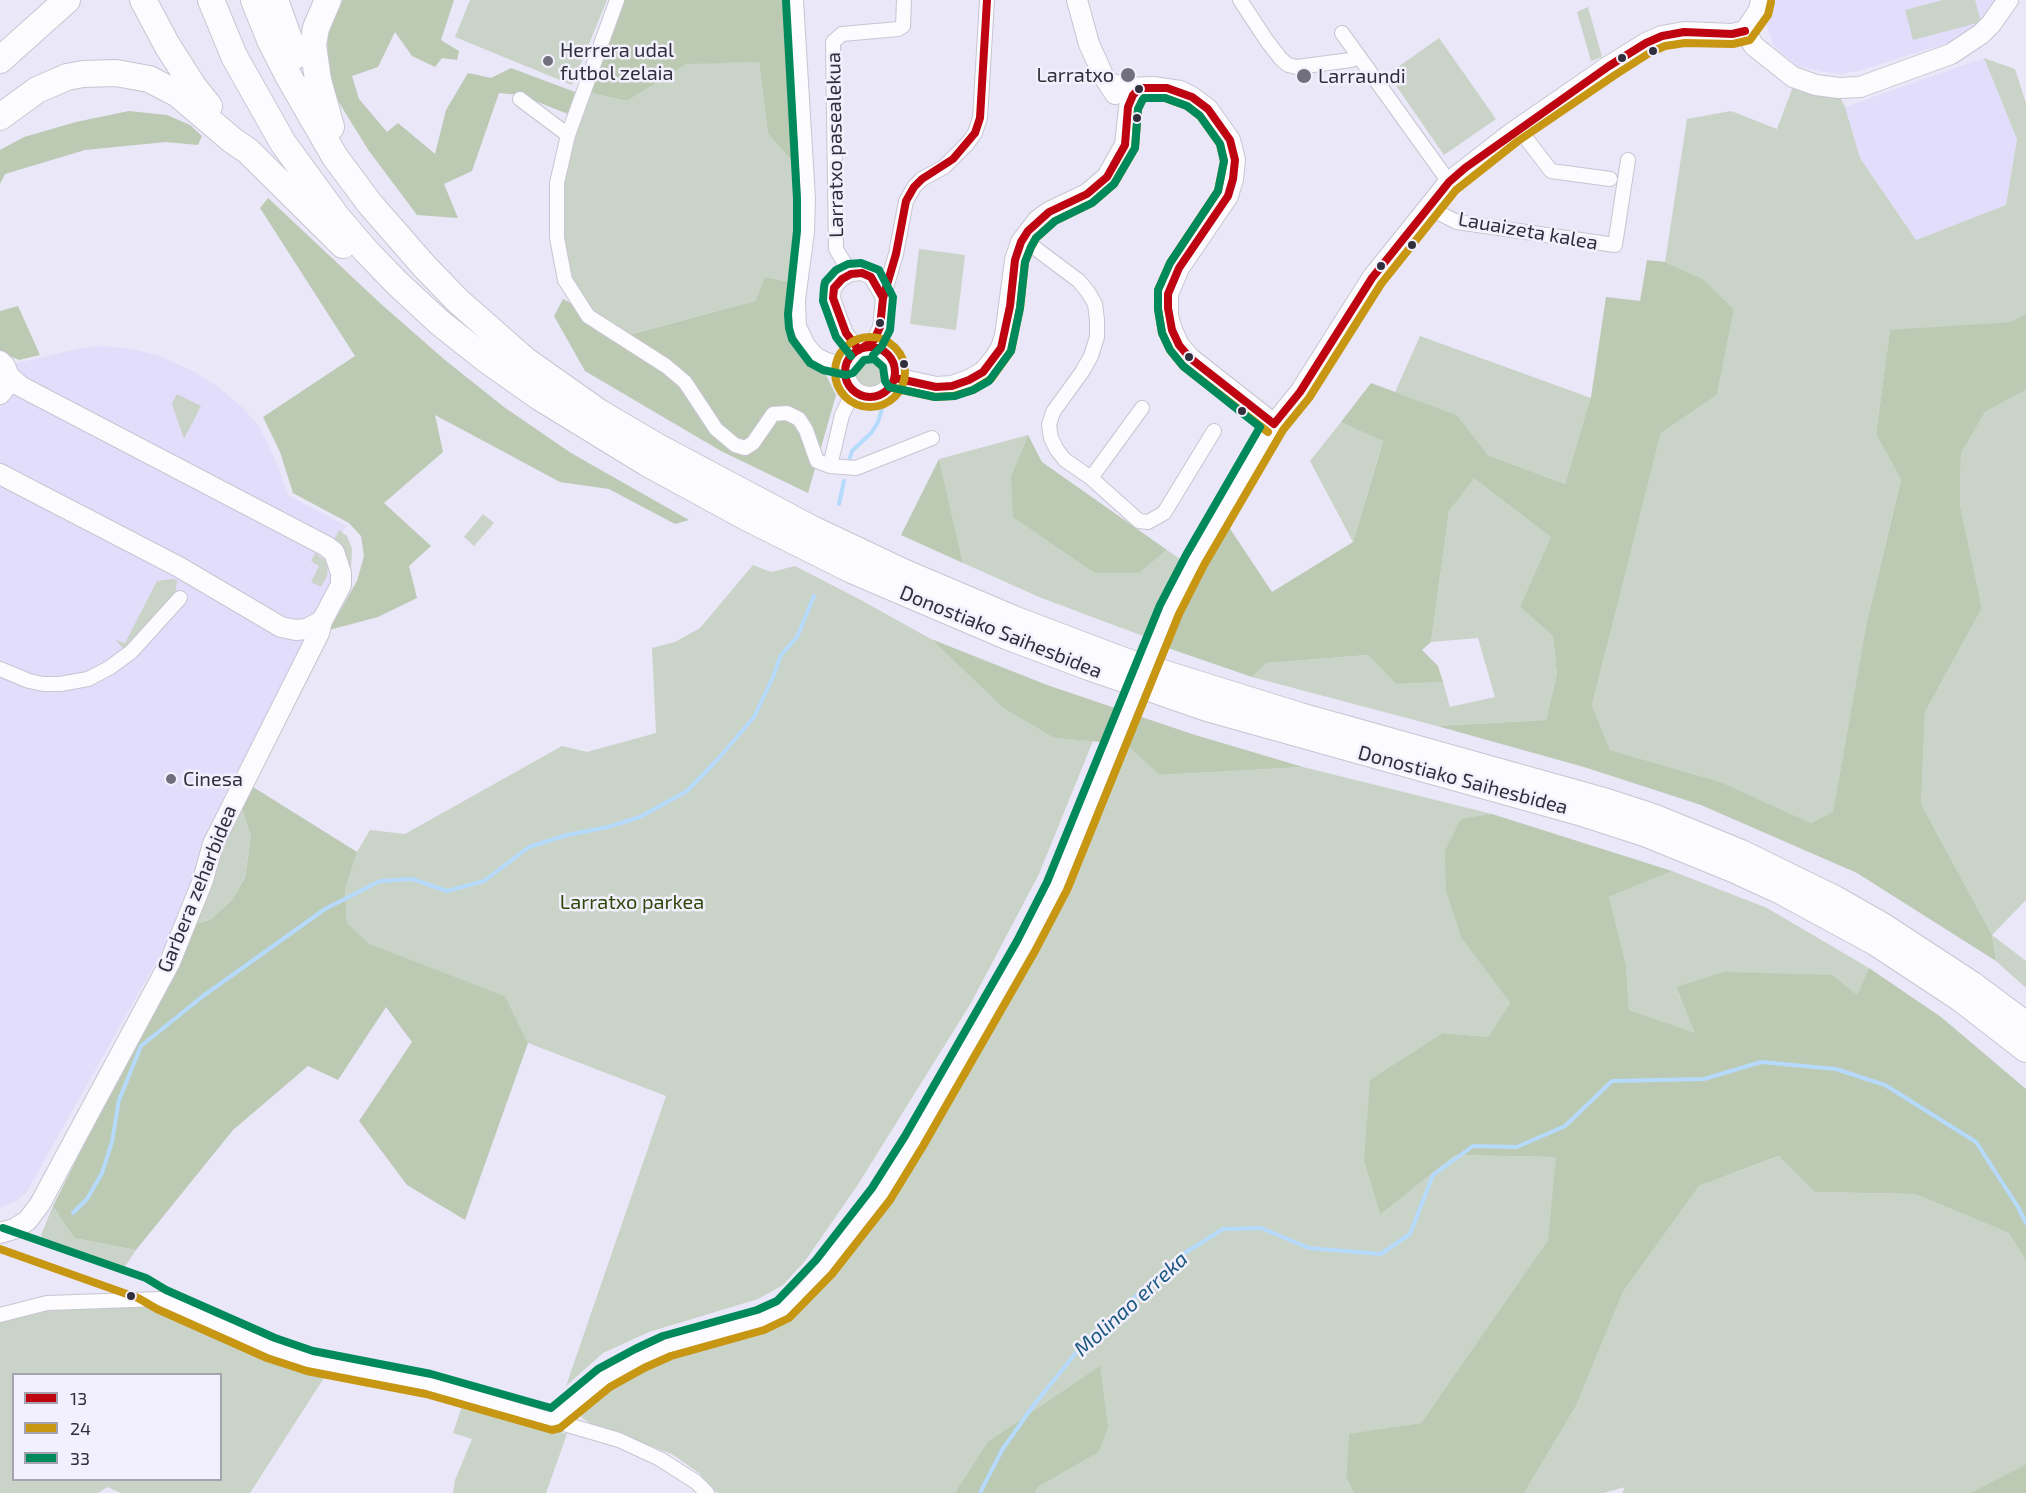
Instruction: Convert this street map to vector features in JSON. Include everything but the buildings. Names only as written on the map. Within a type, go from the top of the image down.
[{"type":"highway","points":[[0,39],[44,0]]},
{"type":"highway","points":[[0,60],[67,0]]},
{"type":"highway","points":[[143,0],[166,45],[193,86],[248,151],[372,270],[397,283]]},
{"type":"highway","name":"Donostiako Saihesbidea","points":[[211,0],[234,56],[283,143],[337,217],[366,251],[439,322],[541,398],[647,463],[746,517],[852,570],[1009,637],[1120,679],[1207,708],[1579,812],[1692,851],[1781,891],[1875,942],[1960,998],[2026,1049]]},
{"type":"highway","name":"Donostiako Saihesbidea","points":[[254,0],[290,79],[335,157],[398,237],[458,301],[525,360],[600,413],[658,447],[755,501],[896,569],[1016,620],[1146,669],[1300,716],[1584,795],[1698,834],[1788,874],[1855,910],[1928,954],[2026,1025]]},
{"type":"highway","points":[[275,0],[299,66],[331,127],[392,212],[450,278],[458,301]]},
{"type":"highway","points":[[328,0],[316,28],[313,45],[318,80],[331,127]]},
{"type":"highway","points":[[0,117],[52,82],[83,74],[116,73],[149,80],[178,94],[248,151]]},
{"type":"street","points":[[617,0],[568,135],[557,183],[557,238],[561,267],[565,280],[588,316],[666,366],[685,382],[716,429],[735,445],[745,448],[753,443],[773,414],[787,413],[799,419],[806,430],[817,461],[830,466],[856,468],[932,438]]},
{"type":"street","points":[[796,0],[808,199],[807,232],[798,300],[799,326],[808,345],[817,355],[846,366]]},
{"type":"street","name":"Larratxo pasealekua","points":[[851,274],[836,249],[833,42],[842,33],[898,29],[903,26],[904,0]]},
{"type":"street","points":[[883,298],[871,277],[862,273],[851,274],[842,279],[834,288],[833,298],[846,333],[863,349],[882,350],[888,355],[895,369],[895,378],[886,392],[870,397],[854,391],[846,380],[846,366],[853,354],[863,349],[873,340],[880,327],[883,298],[896,254],[906,201],[922,179],[944,167],[975,133],[980,118],[987,0]]},
{"type":"street","points":[[1077,0],[1089,44],[1119,102],[1127,133]]},
{"type":"street","points":[[1240,0],[1267,41],[1288,65],[1297,67],[1359,57]]},
{"type":"street","points":[[1761,0],[1759,10],[1745,31],[1754,46],[1793,77],[1816,85],[1839,88],[1860,87],[1950,54],[1981,34],[2008,0]]},
{"type":"street","name":"Lauaizeta kalea","points":[[553,1420],[604,1378],[648,1355],[667,1346],[761,1320],[783,1310],[824,1267],[881,1194],[1026,946],[1057,886],[1169,610],[1195,560],[1274,424],[1300,392],[1372,278],[1449,182],[1519,129],[1630,52],[1662,36],[1684,32],[1732,34],[1745,31]]},
{"type":"street","points":[[1342,33],[1449,182]]},
{"type":"street","points":[[1108,83],[1119,87],[1167,88],[1192,97],[1208,109],[1230,140],[1235,160],[1228,196],[1176,274],[1168,294],[1168,316],[1179,345],[1190,358],[1274,424]]},
{"type":"street","points":[[1114,167],[1118,144],[1119,102],[1122,96],[1140,88]]},
{"type":"street","points":[[895,378],[936,387],[952,386],[969,381],[982,372],[1001,348],[1005,336],[1015,260],[1022,242],[1038,220],[1049,212],[1088,194],[1099,186],[1114,167],[1125,145],[1130,99],[1140,88]]},
{"type":"street","points":[[520,99],[568,135]]},
{"type":"street","points":[[1519,129],[1551,171],[1610,179]]},
{"type":"street","name":"Lauaizeta kalea","points":[[1432,206],[1439,213],[1457,222],[1615,245],[1628,160]]},
{"type":"street","points":[[1022,242],[1035,248],[1079,281],[1089,292],[1095,304],[1097,337],[1091,356],[1053,412],[1049,425],[1051,438],[1065,460],[1091,478],[1139,521],[1148,522],[1164,513],[1214,431]]},
{"type":"street","name":"Garbera zeharbidea","points":[[0,1233],[14,1229],[27,1221],[40,1204],[170,962],[203,880],[213,844],[341,585],[339,562],[334,552],[326,546],[3,377]]},
{"type":"street","points":[[830,466],[842,415],[854,391]]},
{"type":"street","points":[[1091,478],[1142,408]]},
{"type":"street","points":[[0,474],[179,567],[281,627],[306,629],[322,621]]},
{"type":"street","points":[[0,669],[43,684],[60,684],[87,679],[109,668],[131,652],[180,598]]},
{"type":"street","points":[[0,1314],[47,1302],[161,1299],[271,1348],[310,1361],[428,1384],[619,1440],[660,1459],[696,1482],[707,1493]]},
{"type":"street","points":[[574,1402],[573,1416],[577,1423],[588,1431]]},
{"type":"shaded area","points":[[1769,0],[1997,0],[1980,25],[1960,39],[1861,70],[1841,74],[1798,66],[1773,45],[1767,25]]},
{"type":"shaded area","points":[[1984,58],[2017,139],[2006,205],[1916,240],[1860,158],[1845,107]]},
{"type":"shaded area","points":[[103,346],[132,349],[157,355],[193,371],[218,387],[241,406],[259,426],[273,454],[288,495],[346,526],[337,542],[347,559],[225,794],[206,838],[178,923],[26,1193],[13,1203],[0,1207],[0,367],[82,348]]},
{"type":"green space","points":[[343,0],[454,0],[441,40],[459,51],[457,60],[442,58],[435,67],[412,56],[395,32],[378,67],[352,76],[359,99],[387,132],[398,123],[435,154],[446,110],[468,73],[491,78],[511,68],[575,92],[568,114],[520,95],[499,93],[472,171],[444,184],[458,218],[417,215],[369,151],[338,101],[329,77],[327,38]]},
{"type":"green space","name":"Herrera udal futbol zelaia","points":[[470,0],[607,0],[572,85],[455,37]]},
{"type":"green space","points":[[622,0],[790,0],[801,171],[768,134],[759,62],[686,64],[627,101],[587,92]]},
{"type":"green space","points":[[1943,0],[1975,0],[1981,22],[1913,40],[1905,10]]},
{"type":"green space","points":[[1588,7],[1602,57],[1591,61],[1577,12]]},
{"type":"green space","points":[[1439,38],[1496,119],[1444,155],[1388,74]]},
{"type":"green space","points":[[1984,58],[2015,69],[2026,103],[2026,314],[2010,322],[1890,331],[1876,434],[1901,478],[1866,626],[1833,813],[1811,823],[1721,782],[1610,750],[1592,705],[1661,433],[1717,395],[1734,309],[1703,279],[1665,262],[1687,119],[1731,111],[1777,129],[1794,84],[1838,93],[1845,107],[1860,158],[1916,240],[2006,205],[2017,139]]},
{"type":"green space","points":[[759,62],[768,134],[801,171],[789,282],[765,277],[755,301],[631,334],[592,314],[572,283],[565,259],[562,221],[562,180],[587,92],[627,101],[686,63]]},
{"type":"green space","points":[[129,111],[167,115],[190,125],[202,136],[198,145],[166,142],[85,150],[5,174],[0,184],[0,150],[24,137],[76,122]]},
{"type":"green space","points":[[268,198],[381,304],[445,360],[504,407],[571,453],[689,520],[675,524],[609,489],[560,482],[435,415],[443,452],[384,503],[431,546],[409,566],[417,598],[378,617],[329,630],[357,581],[364,556],[361,536],[349,523],[293,493],[280,452],[263,417],[355,356],[260,208]]},
{"type":"green space","points":[[919,249],[965,255],[956,330],[910,324]]},
{"type":"green space","points":[[1647,260],[1665,262],[1703,279],[1734,309],[1717,395],[1661,433],[1592,705],[1610,750],[1721,782],[1811,823],[1833,812],[1866,626],[1901,479],[1876,434],[1890,330],[2010,322],[2026,314],[2026,390],[1985,412],[1961,453],[1960,505],[1982,608],[1925,712],[1921,804],[1992,935],[1996,961],[1857,873],[1701,805],[1584,767],[1437,726],[1546,720],[1557,674],[1553,636],[1520,607],[1551,537],[1474,478],[1449,511],[1431,642],[1422,650],[1438,666],[1443,682],[1396,684],[1368,655],[1266,663],[1252,677],[1165,647],[1196,570],[1225,521],[1272,592],[1353,542],[1383,441],[1341,422],[1371,383],[1457,415],[1488,455],[1565,484],[1591,397],[1606,297],[1640,301]]},
{"type":"green space","points":[[765,277],[789,282],[786,323],[795,345],[819,361],[836,395],[808,493],[721,451],[585,371],[554,316],[563,299],[632,334],[755,301]]},
{"type":"green space","points":[[18,306],[40,355],[19,360],[0,352],[0,311]]},
{"type":"green space","points":[[1420,336],[1591,398],[1565,484],[1488,455],[1457,415],[1395,392]]},
{"type":"green space","points":[[870,355],[882,360],[887,372],[882,384],[870,389],[858,384],[853,372],[858,360]]},
{"type":"green space","points":[[2026,390],[2026,900],[1992,935],[1921,804],[1925,712],[1982,608],[1960,505],[1961,452],[1985,412]]},
{"type":"green space","points":[[177,394],[201,406],[184,439],[172,404]]},
{"type":"green space","points":[[1341,422],[1383,440],[1353,542],[1310,461]]},
{"type":"green space","points":[[1028,435],[1011,476],[1139,573],[1167,550],[1180,559],[1143,636],[1039,597],[963,563],[939,459]]},
{"type":"green space","points":[[1028,435],[1042,462],[1167,550],[1139,573],[1095,573],[1013,517],[1011,476]]},
{"type":"green space","points":[[939,459],[963,563],[901,535]]},
{"type":"green space","points":[[1473,477],[1552,537],[1520,607],[1553,636],[1557,674],[1546,720],[1437,726],[1252,677],[1266,663],[1368,655],[1396,684],[1443,682],[1450,707],[1495,697],[1478,638],[1431,642],[1449,511]]},
{"type":"green space","points":[[283,513],[334,540],[339,530],[347,536],[352,549],[351,568]]},
{"type":"green space","points":[[483,514],[494,523],[474,546],[464,537]]},
{"type":"green space","points":[[315,553],[328,564],[327,576],[321,587],[311,582],[319,566],[311,561]]},
{"type":"green space","name":"Larratxo parkea","points":[[753,565],[771,572],[795,566],[859,599],[931,639],[1003,708],[1054,738],[1093,741],[1039,874],[971,1003],[857,1186],[805,1261],[783,1285],[758,1299],[649,1332],[603,1353],[566,1386],[666,1096],[528,1043],[505,996],[369,945],[347,923],[345,890],[357,852],[370,830],[405,834],[562,746],[587,752],[656,733],[652,648],[675,642],[700,628]]},
{"type":"green space","points":[[177,580],[175,598],[124,650],[116,640],[125,643],[157,581]]},
{"type":"green space","points":[[931,639],[1047,685],[1192,734],[1303,767],[1160,775],[1125,744],[1054,738],[1003,708]]},
{"type":"green space","points":[[1125,744],[1161,775],[1303,767],[1492,814],[1461,820],[1462,939],[1510,1003],[1488,1037],[1443,1033],[1364,1161],[1380,1215],[1455,1155],[1557,1157],[1548,1240],[1421,1423],[1349,1435],[1346,1477],[1354,1493],[1035,1493],[1038,1487],[1099,1452],[955,1493],[717,1493],[699,1473],[672,1454],[594,1426],[581,1417],[583,1400],[655,1357],[792,1319],[899,1181],[1055,907],[1104,798]]},
{"type":"green space","points":[[253,787],[357,852],[345,890],[347,923],[369,944],[505,996],[528,1043],[465,1220],[407,1185],[359,1121],[412,1042],[386,1007],[338,1080],[308,1066],[233,1130],[136,1250],[74,1238],[53,1206],[174,967],[192,925],[210,920],[232,900],[245,877],[251,836],[241,806]]},
{"type":"green space","points":[[241,806],[251,836],[245,876],[232,900],[210,920],[192,925]]},
{"type":"green space","points":[[1492,814],[1672,871],[1609,897],[1626,964],[1629,1010],[1695,1033],[1676,987],[1724,972],[1832,975],[1857,995],[1869,968],[1941,1017],[2026,1089],[2026,1261],[2009,1233],[1915,1194],[1815,1192],[1779,1156],[1699,1186],[1623,1292],[1576,1406],[1524,1493],[1354,1493],[1346,1477],[1349,1434],[1421,1423],[1548,1240],[1556,1157],[1455,1155],[1380,1215],[1364,1161],[1370,1080],[1443,1033],[1488,1037],[1510,1003],[1462,939],[1446,891],[1445,851],[1461,819]]},
{"type":"green space","points":[[1672,871],[1767,908],[1869,968],[1857,995],[1676,988],[1696,1034],[1629,1010],[1626,964],[1609,897]]},
{"type":"green space","points":[[1992,935],[2026,961],[2026,988],[1996,961]]},
{"type":"green space","points":[[1780,1156],[1815,1192],[1915,1194],[2009,1233],[2026,1261],[2026,1464],[1970,1493],[1622,1493],[1625,1487],[1604,1493],[1524,1493],[1576,1406],[1623,1292],[1699,1186]]},
{"type":"green space","points":[[53,1206],[74,1238],[136,1250],[124,1268],[44,1243],[41,1235]]},
{"type":"green space","points":[[162,1305],[329,1370],[250,1493],[121,1493],[107,1487],[98,1493],[0,1493],[0,1323],[43,1310]]},
{"type":"green space","points":[[1100,1366],[1108,1427],[1099,1452],[1038,1487],[1035,1493],[955,1493],[988,1442]]},
{"type":"green space","points":[[464,1400],[567,1434],[546,1493],[453,1493],[455,1480],[472,1439],[453,1433]]},
{"type":"green space","points":[[2026,1464],[2026,1493],[1970,1493]]},
{"type":"waterway","points":[[850,458],[852,451],[872,432],[883,405]]},
{"type":"waterway","points":[[839,504],[844,481]]},
{"type":"waterway","points":[[73,1213],[87,1199],[102,1173],[112,1142],[119,1100],[141,1046],[203,996],[325,909],[380,881],[412,879],[447,891],[484,881],[529,847],[640,817],[687,791],[754,717],[781,655],[797,637],[814,596]]},
{"type":"waterway","name":"Molinao erreka","points":[[980,1493],[1002,1450],[1033,1406],[1079,1349],[1177,1258],[1223,1229],[1261,1228],[1309,1248],[1381,1254],[1410,1234],[1433,1175],[1473,1146],[1517,1147],[1565,1126],[1612,1081],[1704,1079],[1761,1062],[1836,1069],[1885,1085],[1976,1142],[2026,1223]]},
{"type":"transit line","name":"13","points":[[859,350],[874,340],[880,327],[883,298],[896,254],[906,201],[922,179],[953,159],[975,133],[980,118],[987,0]]},
{"type":"transit line","name":"33","points":[[3,1228],[146,1278],[166,1290],[275,1338],[313,1351],[431,1374],[551,1408],[598,1369],[635,1349],[663,1336],[757,1310],[777,1301],[816,1260],[872,1188],[905,1136],[1017,941],[1047,882],[1160,605],[1186,555],[1260,427],[1183,366],[1170,350],[1162,333],[1158,290],[1170,263],[1218,191],[1224,161],[1220,144],[1200,116],[1187,106],[1165,98],[1144,98],[1142,101],[1138,109],[1135,148],[1114,184],[1092,203],[1055,221],[1036,238],[1025,262],[1020,308],[1011,351],[989,381],[955,396],[935,397],[889,387],[885,381],[883,367],[874,359],[864,360],[853,373],[846,375],[823,370],[810,363],[792,339],[788,314],[797,231],[797,199],[786,1]]},
{"type":"transit line","name":"24","points":[[0,1249],[138,1298],[157,1309],[267,1358],[307,1371],[426,1394],[552,1430],[560,1428],[610,1387],[644,1368],[671,1356],[764,1330],[789,1318],[832,1274],[890,1200],[1035,951],[1067,890],[1179,614],[1204,565],[1283,430],[1309,398],[1381,284],[1456,190],[1518,141],[1651,52],[1665,46],[1685,43],[1733,44],[1750,40],[1768,15],[1771,2]]},
{"type":"transit line","name":"13","points":[[1274,424],[1300,392],[1372,278],[1449,182],[1465,168],[1609,66],[1646,43],[1662,36],[1684,32],[1732,34],[1745,31]]},
{"type":"transit line","name":"13","points":[[895,378],[936,387],[952,386],[983,372],[1001,348],[1010,306],[1015,260],[1021,242],[1028,231],[1049,212],[1087,194],[1107,177],[1125,145],[1128,107],[1133,95],[1140,88],[1167,88],[1192,97],[1208,109],[1230,140],[1235,160],[1228,196],[1179,268],[1168,294],[1172,330],[1179,345],[1190,358],[1274,424]]},
{"type":"transit line","name":"24","points":[[893,388],[935,397],[953,396],[973,390],[991,379],[1011,351],[1020,308],[1025,262],[1036,238],[1055,221],[1092,203],[1114,184],[1135,148],[1138,109],[1142,101],[1144,98],[1165,98],[1187,106],[1200,116],[1220,144],[1224,161],[1218,191],[1170,263],[1158,290],[1162,333],[1170,350],[1183,366],[1268,432]]},
{"type":"transit line","name":"33","points":[[851,356],[836,337],[823,301],[824,287],[825,282],[836,270],[848,264],[861,263],[879,270],[893,297],[890,330],[882,346],[873,355]]},
{"type":"transit line","name":"13","points":[[862,273],[871,277],[883,298],[880,327],[874,340],[859,350],[846,333],[833,298],[834,288],[842,279],[851,274],[862,273]]},
{"type":"transit line","name":"24","points":[[863,337],[877,337],[890,343],[899,352],[905,365],[905,372],[903,385],[895,397],[877,407],[863,407],[850,401],[841,392],[835,379],[835,365],[841,352],[850,343],[863,337]]},
{"type":"transit line","name":"13","points":[[870,347],[888,354],[895,372],[888,390],[870,397],[852,390],[845,372],[852,354],[870,347]]},
{"type":"place","name":"Herrera udal futbol zelaia","points":[[548,61]]},
{"type":"place","name":"Larratxo","points":[[1128,75]]},
{"type":"place","name":"Larraundi","points":[[1304,76]]},
{"type":"place","name":"Cinesa","points":[[171,779]]}]
